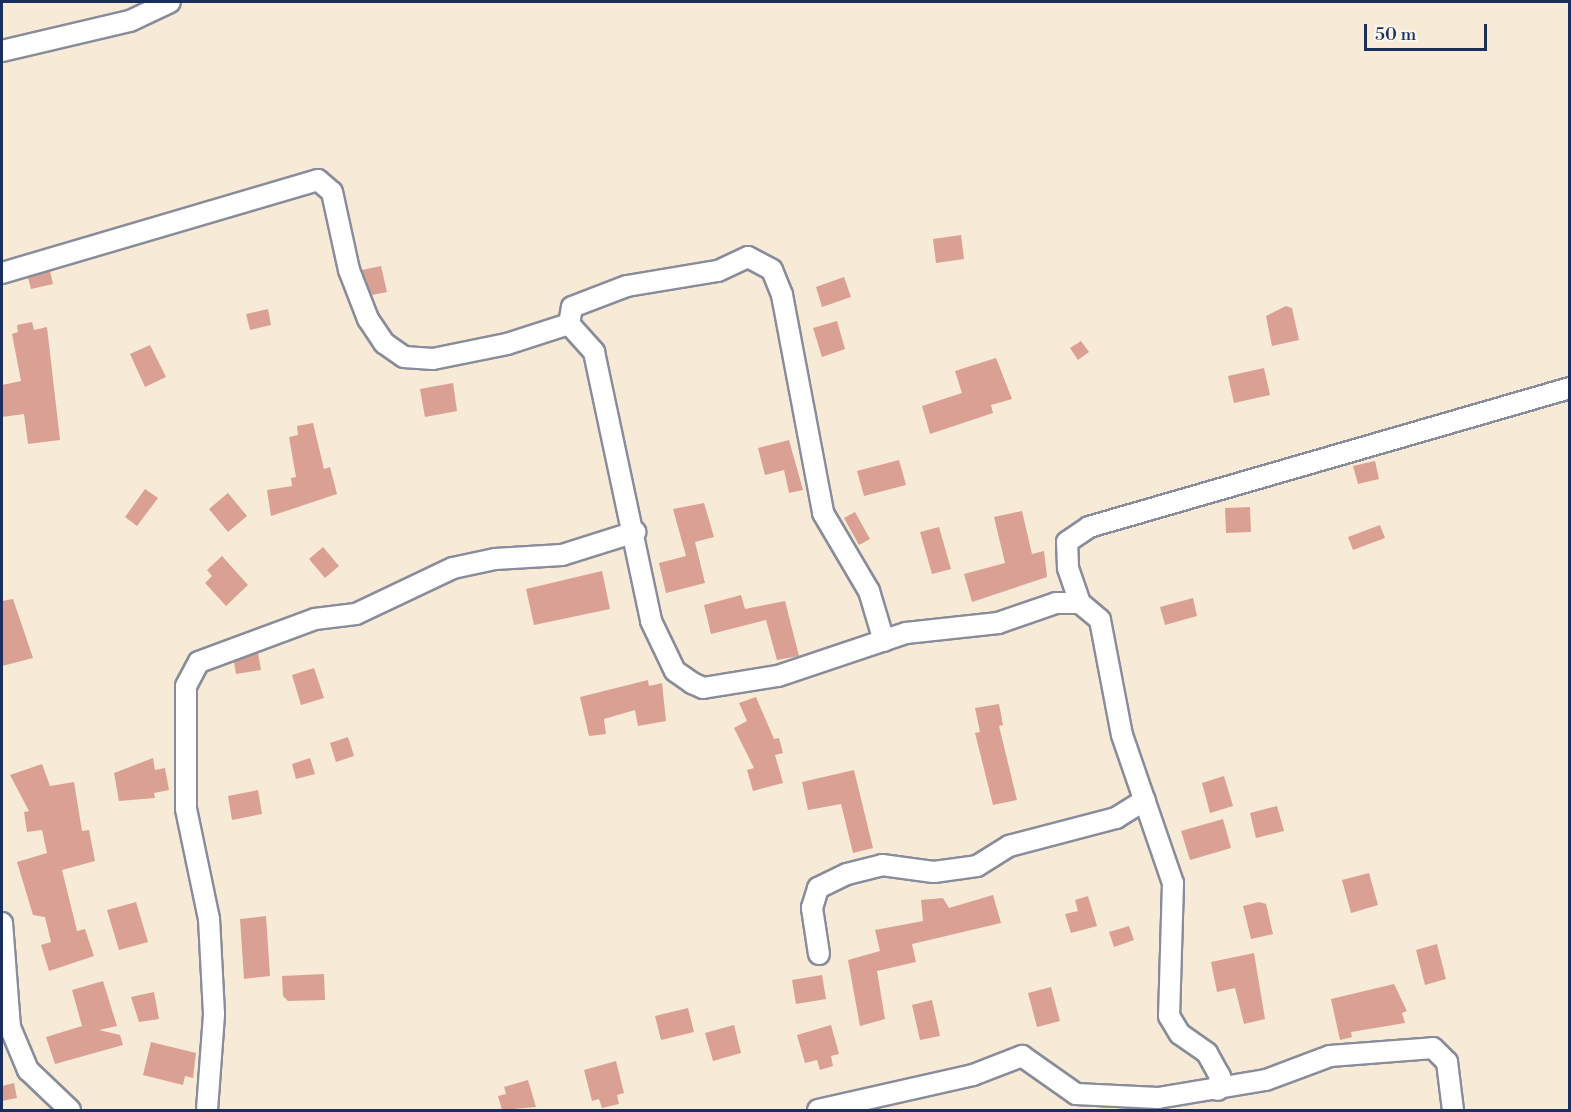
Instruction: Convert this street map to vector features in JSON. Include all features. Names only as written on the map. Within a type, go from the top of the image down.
[{"type":"street","points":[[2,51],[130,21],[170,2]]},
{"type":"street","points":[[2,273],[318,180],[332,192],[349,270],[368,320],[384,343],[404,357],[449,358],[569,324]]},
{"type":"street","points":[[569,324],[572,307],[627,286],[718,271],[748,257],[771,270],[782,296],[823,513],[869,591],[884,641]]},
{"type":"street","points":[[569,324],[594,352],[635,532],[651,621],[675,671],[703,688],[778,676],[906,633],[998,623],[1056,603],[1080,603]]},
{"type":"street","points":[[1218,1090],[1220,1076],[1207,1053],[1180,1034],[1169,1016],[1173,883],[1122,735],[1100,620],[1080,603],[1068,568],[1067,542],[1089,527],[1569,388]]},
{"type":"street","points":[[207,1110],[214,1014],[209,919],[186,808],[186,686],[199,662],[315,619],[356,615],[453,568],[495,559],[562,555],[635,532]]},
{"type":"street","points":[[819,954],[812,908],[818,888],[847,874],[882,865],[934,872],[977,866],[1010,846],[1116,818],[1145,800]]},
{"type":"street","points":[[2,922],[10,1027],[28,1070],[70,1110]]},
{"type":"street","points":[[818,1110],[973,1075],[1022,1056],[1086,1096],[1158,1098],[1218,1090],[1266,1080],[1330,1056],[1433,1048],[1447,1062],[1453,1110]]},
{"type":"building","points":[[961,235],[964,259],[936,263],[933,239]]},
{"type":"building","points":[[381,266],[387,292],[372,295],[362,270]]},
{"type":"building","points":[[50,271],[53,284],[31,289],[28,278]]},
{"type":"building","points":[[844,277],[851,297],[822,307],[816,287]]},
{"type":"building","points":[[1286,306],[1292,308],[1299,340],[1272,346],[1266,316]]},
{"type":"building","points":[[268,309],[271,325],[250,330],[246,314]]},
{"type":"building","points":[[837,321],[845,349],[822,357],[813,328]]},
{"type":"building","points":[[32,322],[34,330],[47,327],[60,440],[28,444],[24,414],[2,417],[2,385],[21,381],[12,334],[18,332],[17,325]]},
{"type":"building","points":[[1081,341],[1089,352],[1078,360],[1070,348]]},
{"type":"building","points":[[150,345],[166,377],[145,387],[130,354]]},
{"type":"building","points":[[996,358],[1012,399],[991,405],[993,413],[930,434],[922,406],[962,393],[955,371]]},
{"type":"building","points":[[1264,368],[1270,395],[1234,403],[1228,376]]},
{"type":"building","points":[[453,383],[457,411],[425,417],[420,389]]},
{"type":"building","points":[[313,423],[324,469],[330,467],[337,494],[271,516],[267,490],[292,486],[291,478],[296,477],[289,437],[298,435],[297,426]]},
{"type":"building","points":[[789,440],[803,490],[789,493],[784,470],[765,475],[758,448]]},
{"type":"building","points":[[899,460],[906,485],[864,496],[857,471]]},
{"type":"building","points":[[1375,461],[1379,479],[1358,484],[1353,466]]},
{"type":"building","points":[[145,489],[158,498],[137,526],[125,517]]},
{"type":"building","points":[[228,493],[247,516],[228,532],[209,509]]},
{"type":"building","points":[[704,503],[714,537],[695,542],[705,583],[666,593],[659,563],[686,556],[673,509]]},
{"type":"building","points":[[1250,507],[1251,532],[1226,533],[1225,508]]},
{"type":"building","points":[[1022,511],[1032,554],[1044,551],[1047,577],[972,602],[964,574],[1005,563],[994,517]]},
{"type":"building","points":[[855,512],[870,539],[859,545],[844,518]]},
{"type":"building","points":[[1380,525],[1385,538],[1353,550],[1348,537]]},
{"type":"building","points":[[939,527],[951,569],[932,574],[920,532]]},
{"type":"building","points":[[323,547],[339,566],[325,578],[309,559]]},
{"type":"building","points":[[222,556],[248,585],[226,606],[205,583],[212,576],[207,570]]},
{"type":"building","points":[[602,571],[610,609],[534,625],[526,589]]},
{"type":"building","points":[[741,595],[745,609],[785,601],[799,656],[777,660],[766,620],[711,634],[704,605]]},
{"type":"building","points":[[1193,598],[1197,616],[1165,625],[1160,607]]},
{"type":"building","points":[[13,599],[33,658],[2,666],[2,601]]},
{"type":"building","points":[[258,653],[261,670],[236,674],[234,662]]},
{"type":"building","points":[[314,668],[324,698],[301,705],[292,675]]},
{"type":"building","points":[[648,680],[649,686],[662,683],[666,721],[638,726],[635,710],[604,719],[606,734],[589,736],[580,697]]},
{"type":"building","points":[[756,697],[774,739],[779,738],[783,753],[775,755],[783,783],[753,791],[747,770],[754,768],[734,728],[747,721],[739,703]]},
{"type":"building","points":[[999,704],[1003,725],[999,726],[1017,800],[993,805],[975,733],[980,732],[975,708]]},
{"type":"building","points":[[348,737],[354,756],[336,762],[330,743]]},
{"type":"building","points":[[153,758],[155,770],[165,768],[169,790],[154,793],[155,798],[119,801],[114,773]]},
{"type":"building","points":[[310,758],[315,774],[296,779],[292,764]]},
{"type":"building","points":[[42,764],[50,786],[74,782],[82,831],[89,830],[95,861],[62,870],[77,931],[85,929],[94,956],[49,971],[41,945],[51,942],[45,917],[33,915],[17,862],[47,853],[42,830],[27,832],[24,812],[29,811],[10,775]]},
{"type":"building","points":[[854,770],[873,848],[853,853],[841,804],[808,810],[802,782]]},
{"type":"building","points":[[1224,776],[1233,806],[1210,813],[1202,783]]},
{"type":"building","points":[[258,790],[262,814],[232,820],[228,796]]},
{"type":"building","points":[[1277,806],[1284,831],[1256,838],[1250,813]]},
{"type":"building","points":[[1223,819],[1231,848],[1190,860],[1181,831]]},
{"type":"building","points":[[1369,873],[1378,905],[1351,913],[1342,880]]},
{"type":"building","points":[[993,895],[1001,923],[912,944],[916,962],[877,971],[885,1019],[860,1026],[848,960],[880,951],[875,930],[923,921],[921,900],[943,898],[949,908]]},
{"type":"building","points":[[1088,896],[1097,926],[1071,933],[1065,914],[1078,911],[1075,900]]},
{"type":"building","points":[[136,902],[148,942],[119,950],[107,910]]},
{"type":"building","points":[[1259,902],[1266,904],[1273,934],[1251,939],[1243,906]]},
{"type":"building","points":[[266,916],[270,976],[244,979],[240,919]]},
{"type":"building","points":[[1129,926],[1134,940],[1114,947],[1109,932]]},
{"type":"building","points":[[1437,944],[1446,979],[1425,985],[1416,950]]},
{"type":"building","points":[[1254,953],[1265,1019],[1244,1024],[1235,988],[1217,992],[1211,962]]},
{"type":"building","points":[[324,974],[325,1000],[288,1001],[283,996],[282,976]]},
{"type":"building","points":[[822,975],[826,999],[796,1004],[792,980]]},
{"type":"building","points":[[103,981],[117,1026],[99,1030],[120,1035],[123,1045],[55,1064],[46,1037],[82,1026],[72,990]]},
{"type":"building","points":[[1394,984],[1407,1011],[1402,1013],[1405,1023],[1351,1032],[1352,1037],[1340,1040],[1331,999]]},
{"type":"building","points":[[1051,987],[1060,1021],[1037,1027],[1028,993]]},
{"type":"building","points":[[154,992],[159,1019],[139,1022],[131,997]]},
{"type":"building","points":[[932,1000],[940,1036],[920,1040],[912,1005]]},
{"type":"building","points":[[688,1008],[694,1032],[661,1040],[655,1016]]},
{"type":"building","points":[[734,1025],[741,1053],[713,1061],[705,1033]]},
{"type":"building","points":[[831,1025],[839,1054],[831,1056],[833,1066],[820,1070],[817,1060],[805,1063],[797,1035]]},
{"type":"building","points":[[151,1042],[196,1053],[193,1078],[185,1076],[183,1085],[143,1075]]},
{"type":"building","points":[[616,1061],[624,1093],[617,1095],[619,1104],[602,1108],[599,1099],[592,1101],[584,1070]]},
{"type":"building","points":[[528,1080],[536,1107],[502,1110],[498,1096],[506,1094],[504,1087]]},
{"type":"building","points":[[14,1083],[17,1098],[2,1101],[2,1086]]}]
